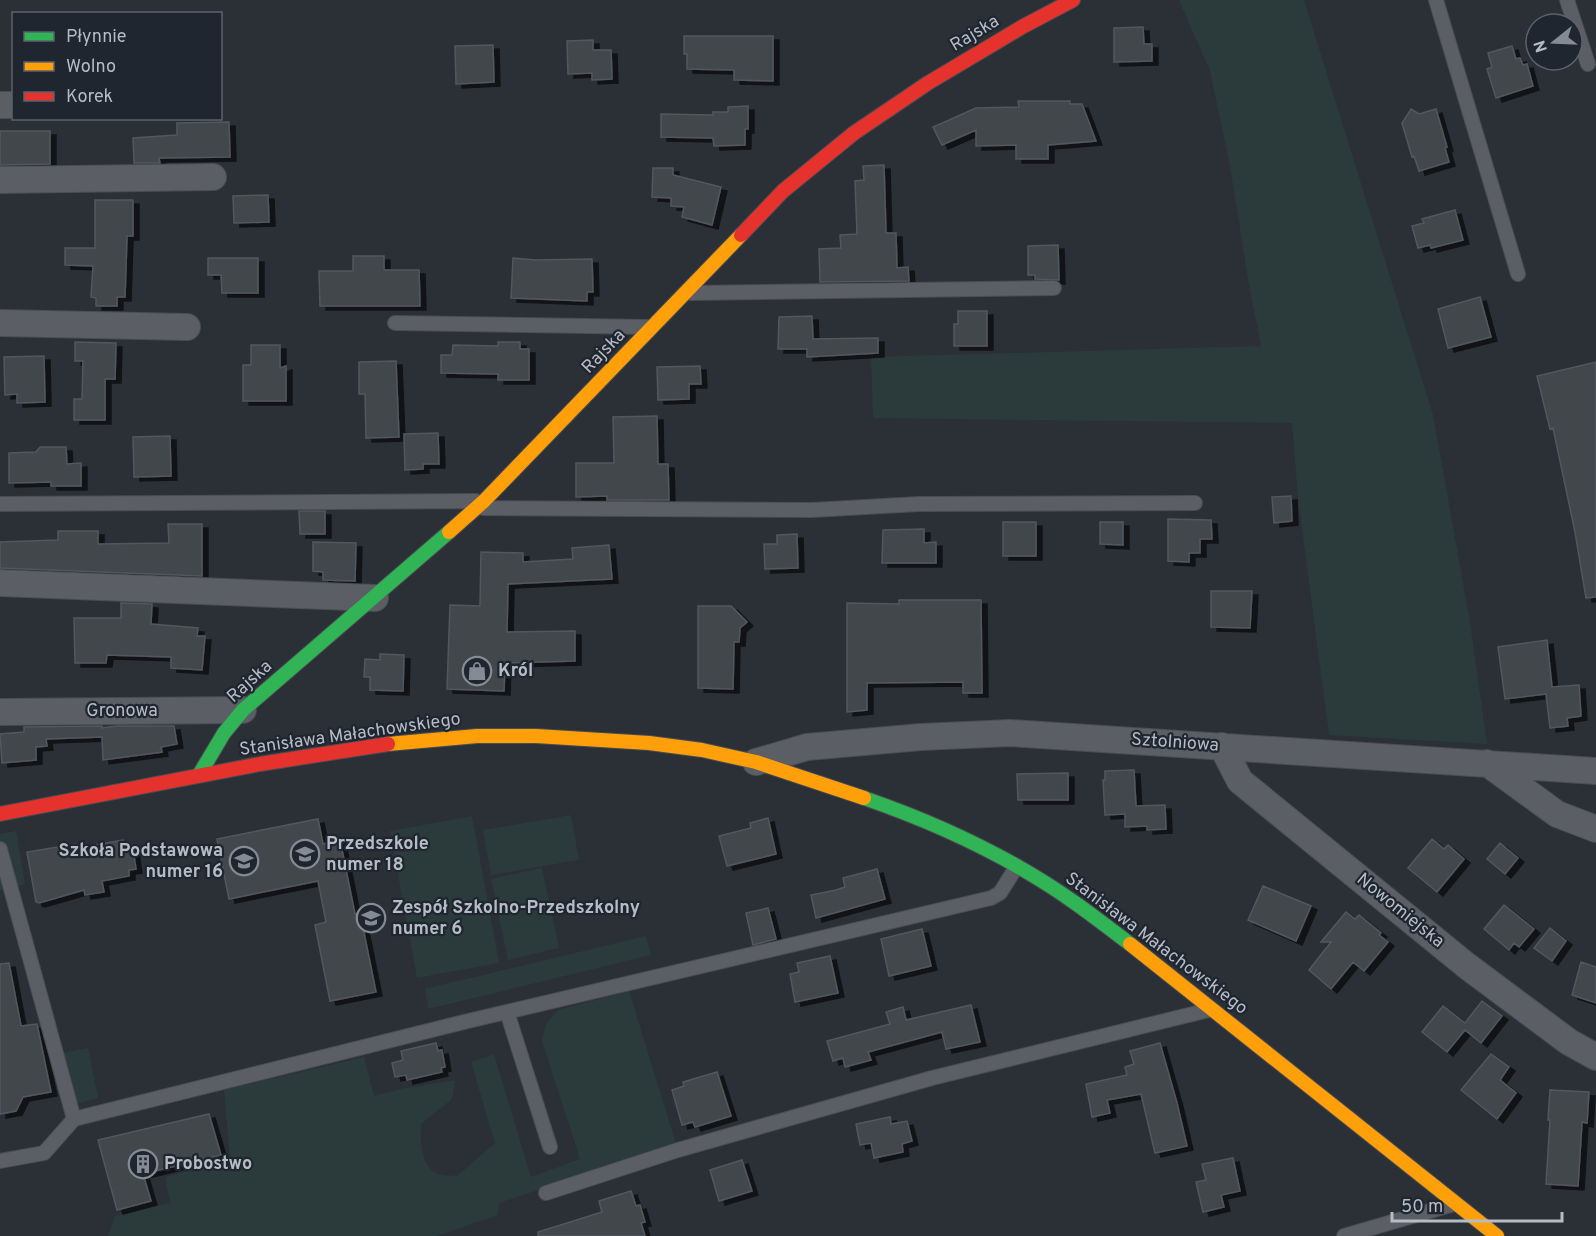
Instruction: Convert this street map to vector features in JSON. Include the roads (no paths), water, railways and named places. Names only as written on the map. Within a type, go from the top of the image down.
[{"type":"street","name":"Rajska","points":[[199,775],[224,733],[243,710],[481,504],[783,191],[854,133],[928,83],[1022,27],[1073,0]]},
{"type":"street","points":[[0,180],[213,177]]},
{"type":"street","points":[[0,323],[187,327]]},
{"type":"street","points":[[0,583],[375,598]]},
{"type":"street","name":"Gronowa","points":[[0,712],[243,710]]},
{"type":"street","name":"Sztolniowa","points":[[756,762],[807,747],[982,733],[1041,734],[1596,771]]},
{"type":"street","name":"Stanisława Małachowskiego","points":[[0,814],[199,775],[362,747],[477,736],[536,736],[649,743],[702,750],[756,762],[884,805],[963,838],[1017,866],[1077,904],[1213,1009],[1497,1236]]},
{"type":"street","name":"Nowomiejska","points":[[1222,746],[1240,781],[1467,966],[1569,1042],[1596,1057]]},
{"type":"street","points":[[1486,763],[1557,814],[1596,829]]},
{"type":"lane","points":[[1436,0],[1518,274]]},
{"type":"lane","points":[[1567,0],[1588,64]]},
{"type":"lane","points":[[685,293],[1054,288]]},
{"type":"lane","points":[[395,323],[654,327]]},
{"type":"lane","points":[[0,504],[481,504],[812,510],[919,504],[1195,503]]},
{"type":"lane","points":[[0,849],[74,1119]]},
{"type":"lane","points":[[0,1161],[44,1153],[74,1119],[507,1012],[990,898],[1000,893],[1017,866]]},
{"type":"lane","points":[[546,1193],[678,1150],[932,1078],[1213,1009]]},
{"type":"lane","points":[[507,1012],[550,1148]]},
{"type":"lane","points":[[1344,1236],[1456,1203]]},
{"type":"place","name":"Król","points":[[477,671]]},
{"type":"place","name":"Przedszkole numer 18","points":[[305,854]]},
{"type":"place","name":"Szkoła Podstawowa numer 16","points":[[244,861]]},
{"type":"place","name":"Zespół Szkolno-Przedszkolny numer 6","points":[[371,918]]},
{"type":"place","name":"Probostwo","points":[[143,1164]]}]
